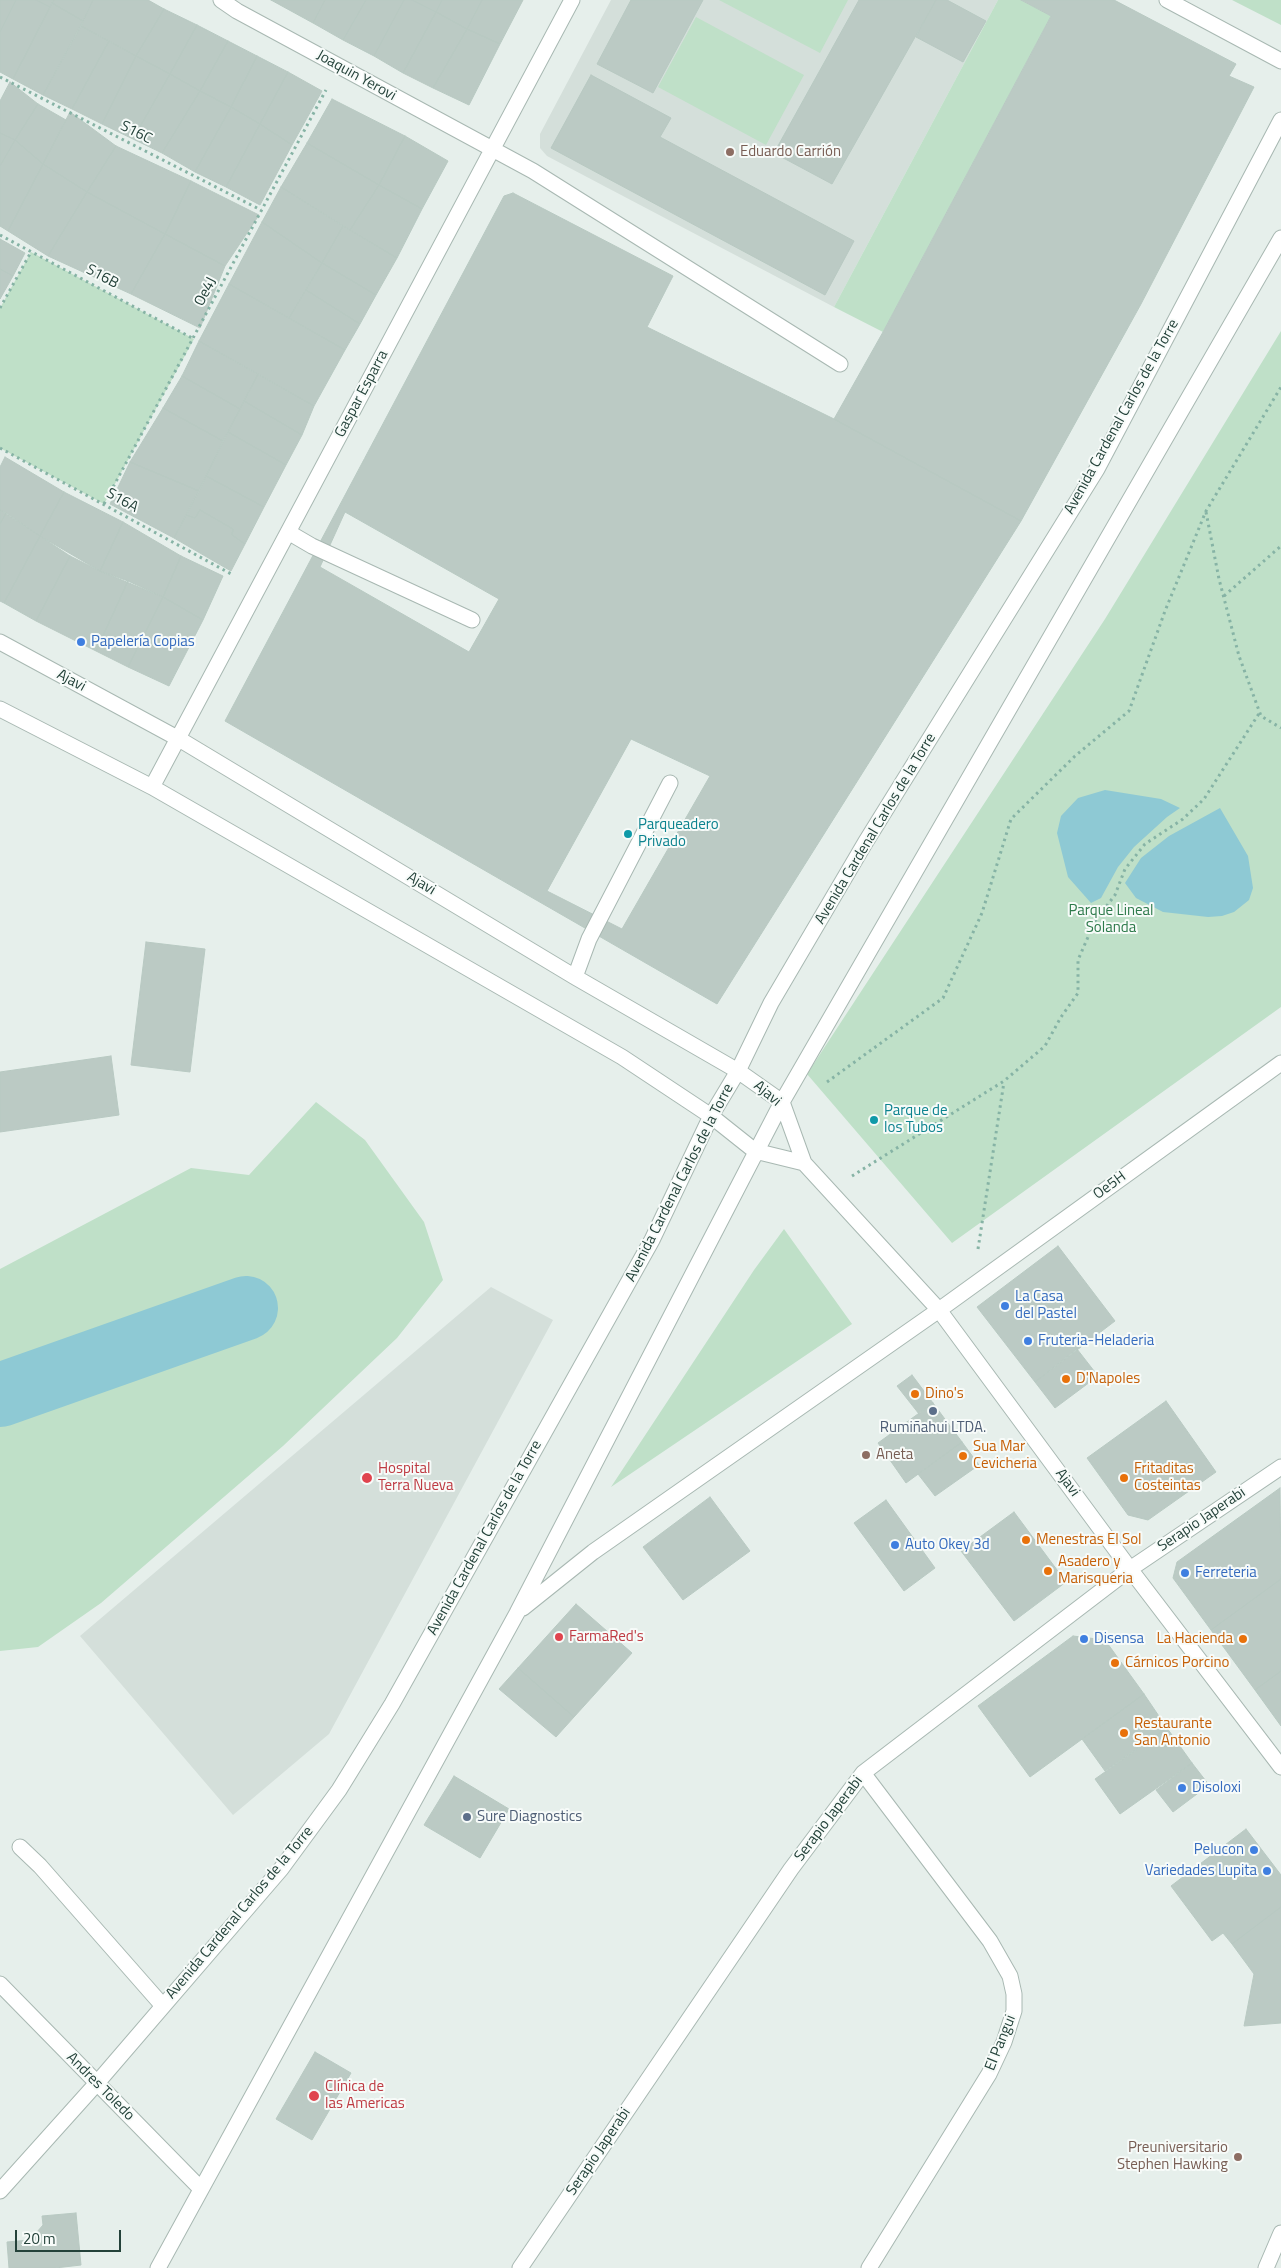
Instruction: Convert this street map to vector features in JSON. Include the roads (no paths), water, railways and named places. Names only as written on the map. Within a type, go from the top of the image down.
[{"type":"street","name":"Joaquin Yerovi","points":[[221,0],[237,11],[533,171],[840,364]]},
{"type":"street","name":"Gaspar Esparra","points":[[152,787],[572,0]]},
{"type":"street","points":[[1166,0],[1281,61]]},
{"type":"street","name":"Avenida Cardenal Carlos de la Torre","points":[[0,2191],[281,1869],[339,1790],[392,1704],[652,1240],[711,1116],[738,1071],[771,1003],[865,843],[1097,469],[1281,120]]},
{"type":"street","points":[[158,2268],[517,1613],[782,1102],[1281,238]]},
{"type":"street","points":[[288,532],[312,546],[472,620]]},
{"type":"street","name":"Ajavi","points":[[0,642],[179,739],[575,976],[738,1071],[782,1102],[804,1163],[939,1310],[1130,1569],[1281,1767]]},
{"type":"street","points":[[0,709],[152,787],[622,1057],[711,1116],[755,1151],[804,1163]]},
{"type":"street","points":[[575,976],[589,939],[670,783]]},
{"type":"street","name":"Oe5H","points":[[517,1613],[593,1552],[939,1310],[1281,1063]]},
{"type":"street","name":"Serapio Japerabi","points":[[520,2268],[791,1869],[863,1773],[1130,1569],[1281,1467]]},
{"type":"street","name":"El Pangui","points":[[863,1773],[990,1942],[1010,1976],[1014,1994],[1014,2011],[1004,2042],[989,2074],[869,2268]]},
{"type":"street","points":[[20,1847],[40,1866],[146,1983],[163,2006]]},
{"type":"street","name":"Andres Toledo","points":[[0,1984],[201,2189]]},
{"type":"street","points":[[1266,2268],[1281,2233]]},
{"type":"water","points":[[1105,790],[1161,799],[1180,808],[1167,817],[1134,847],[1118,867],[1101,898],[1091,903],[1068,877],[1057,833],[1061,816],[1078,798]]},
{"type":"water","name":"Parque Lineal Solanda","points":[[1220,808],[1248,856],[1253,888],[1249,900],[1234,912],[1222,916],[1208,917],[1163,912],[1136,898],[1125,883],[1141,858],[1169,836]]},
{"type":"waterway","points":[[0,1395],[246,1308]]},
{"type":"place","name":"Eduardo Carrión","points":[[730,152]]},
{"type":"place","name":"Papelería Copias","points":[[81,642]]},
{"type":"place","name":"Parqueadero Privado","points":[[628,834]]},
{"type":"place","name":"Parque de los Tubos","points":[[874,1120]]},
{"type":"place","name":"La Casa del Pastel","points":[[1005,1306]]},
{"type":"place","name":"Fruteria-Heladeria","points":[[1028,1341]]},
{"type":"place","name":"D'Napoles","points":[[1066,1379]]},
{"type":"place","name":"Dino's","points":[[915,1394]]},
{"type":"place","name":"Rumiñahui LTDA.","points":[[933,1411]]},
{"type":"place","name":"Aneta","points":[[866,1455]]},
{"type":"place","name":"Sua Mar Cevicheria","points":[[963,1456]]},
{"type":"place","name":"Hospital Terra Nueva","points":[[367,1478]]},
{"type":"place","name":"Fritaditas Costeintas","points":[[1124,1478]]},
{"type":"place","name":"Menestras El Sol","points":[[1026,1540]]},
{"type":"place","name":"Auto Okey 3d","points":[[895,1545]]},
{"type":"place","name":"Asadero y Marisqueria","points":[[1048,1571]]},
{"type":"place","name":"Ferreteria","points":[[1185,1573]]},
{"type":"place","name":"FarmaRed's","points":[[559,1637]]},
{"type":"place","name":"Disensa","points":[[1084,1639]]},
{"type":"place","name":"La Hacienda","points":[[1243,1639]]},
{"type":"place","name":"Cárnicos Porcino","points":[[1115,1663]]},
{"type":"place","name":"Restaurante San Antonio","points":[[1124,1733]]},
{"type":"place","name":"Disoloxi","points":[[1182,1788]]},
{"type":"place","name":"Sure Diagnostics","points":[[467,1817]]},
{"type":"place","name":"Pelucon","points":[[1254,1850]]},
{"type":"place","name":"Variedades Lupita","points":[[1267,1871]]},
{"type":"place","name":"Clínica de las Americas","points":[[314,2096]]},
{"type":"place","name":"Preuniversitario Stephen Hawking","points":[[1238,2157]]}]
